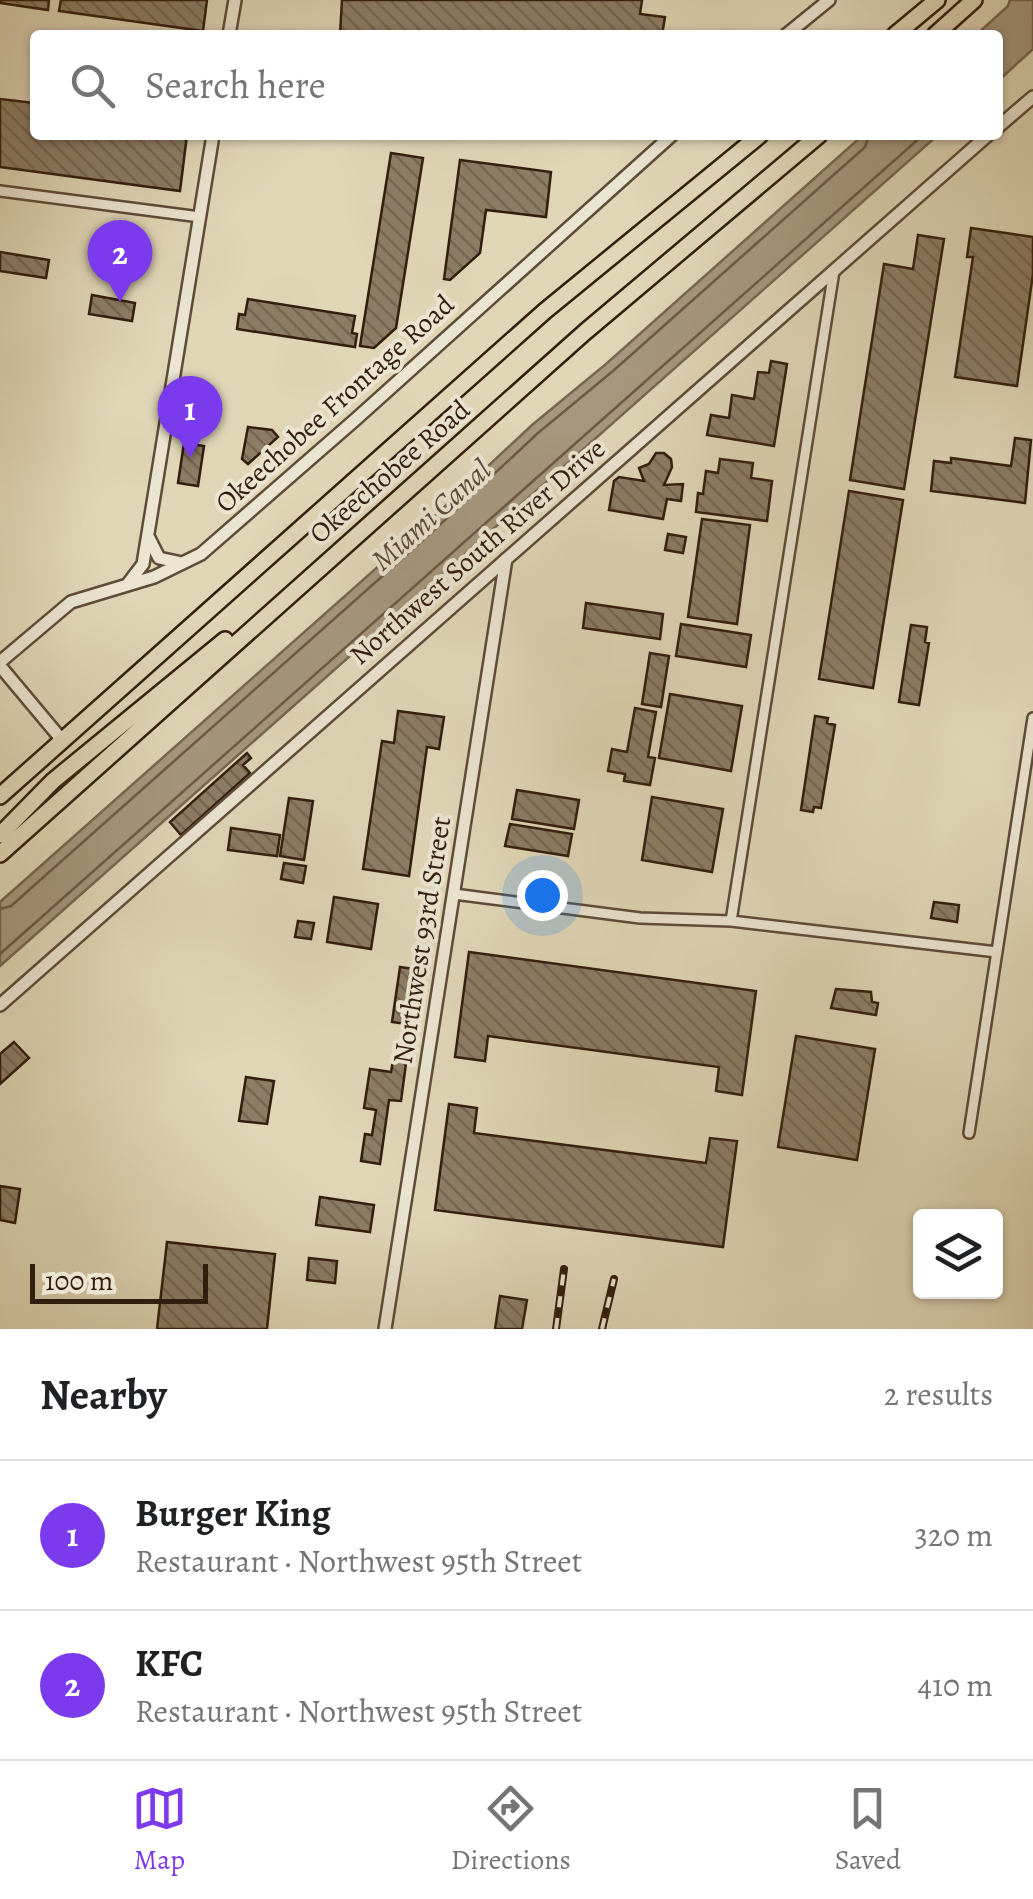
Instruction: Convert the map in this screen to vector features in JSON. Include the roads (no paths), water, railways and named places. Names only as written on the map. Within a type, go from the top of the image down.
[{"type":"highway","points":[[888,30],[924,0]]},
{"type":"highway","points":[[900,30],[937,0]]},
{"type":"highway","points":[[941,30],[974,0]]},
{"type":"highway","name":"Okeechobee Road","points":[[0,796],[545,311],[754,140]]},
{"type":"highway","name":"Okeechobee Road","points":[[0,854],[585,332],[812,140]]},
{"type":"highway","points":[[0,835],[108,733],[304,580]]},
{"type":"highway","points":[[53,781],[63,766],[62,740],[86,743],[108,733]]},
{"type":"street","points":[[230,30],[235,0]]},
{"type":"street","points":[[792,30],[829,0]]},
{"type":"street","points":[[1003,123],[1033,97]]},
{"type":"street","points":[[127,585],[142,564],[148,534],[212,140]]},
{"type":"street","name":"Okeechobee Frontage Road","points":[[0,664],[72,602],[185,563],[225,534],[666,140]]},
{"type":"street","name":"Northwest South River Drive","points":[[0,1005],[982,140]]},
{"type":"street","points":[[0,191],[200,217]]},
{"type":"street","points":[[731,920],[834,268]]},
{"type":"street","points":[[148,534],[160,558],[185,563]]},
{"type":"street","name":"Northwest 93rd Street","points":[[385,1329],[506,560]]},
{"type":"street","points":[[0,664],[62,740]]},
{"type":"street","points":[[969,1133],[1033,718]]},
{"type":"street","points":[[454,894],[640,918],[731,920],[997,952]]},
{"type":"water","points":[[1010,0],[1033,0],[1033,49],[1003,76],[1003,30],[982,30]]},
{"type":"water","points":[[857,140],[932,140],[0,966],[0,902],[425,525],[532,425]]},
{"type":"railway","points":[[556,1329],[564,1269]]},
{"type":"railway","points":[[602,1329],[614,1279]]},
{"type":"place","name":"KFC","points":[[120,302]]},
{"type":"place","name":"Burger King","points":[[190,458]]},
{"type":"water label","name":"Miami Canal","points":[[431,515]]}]
